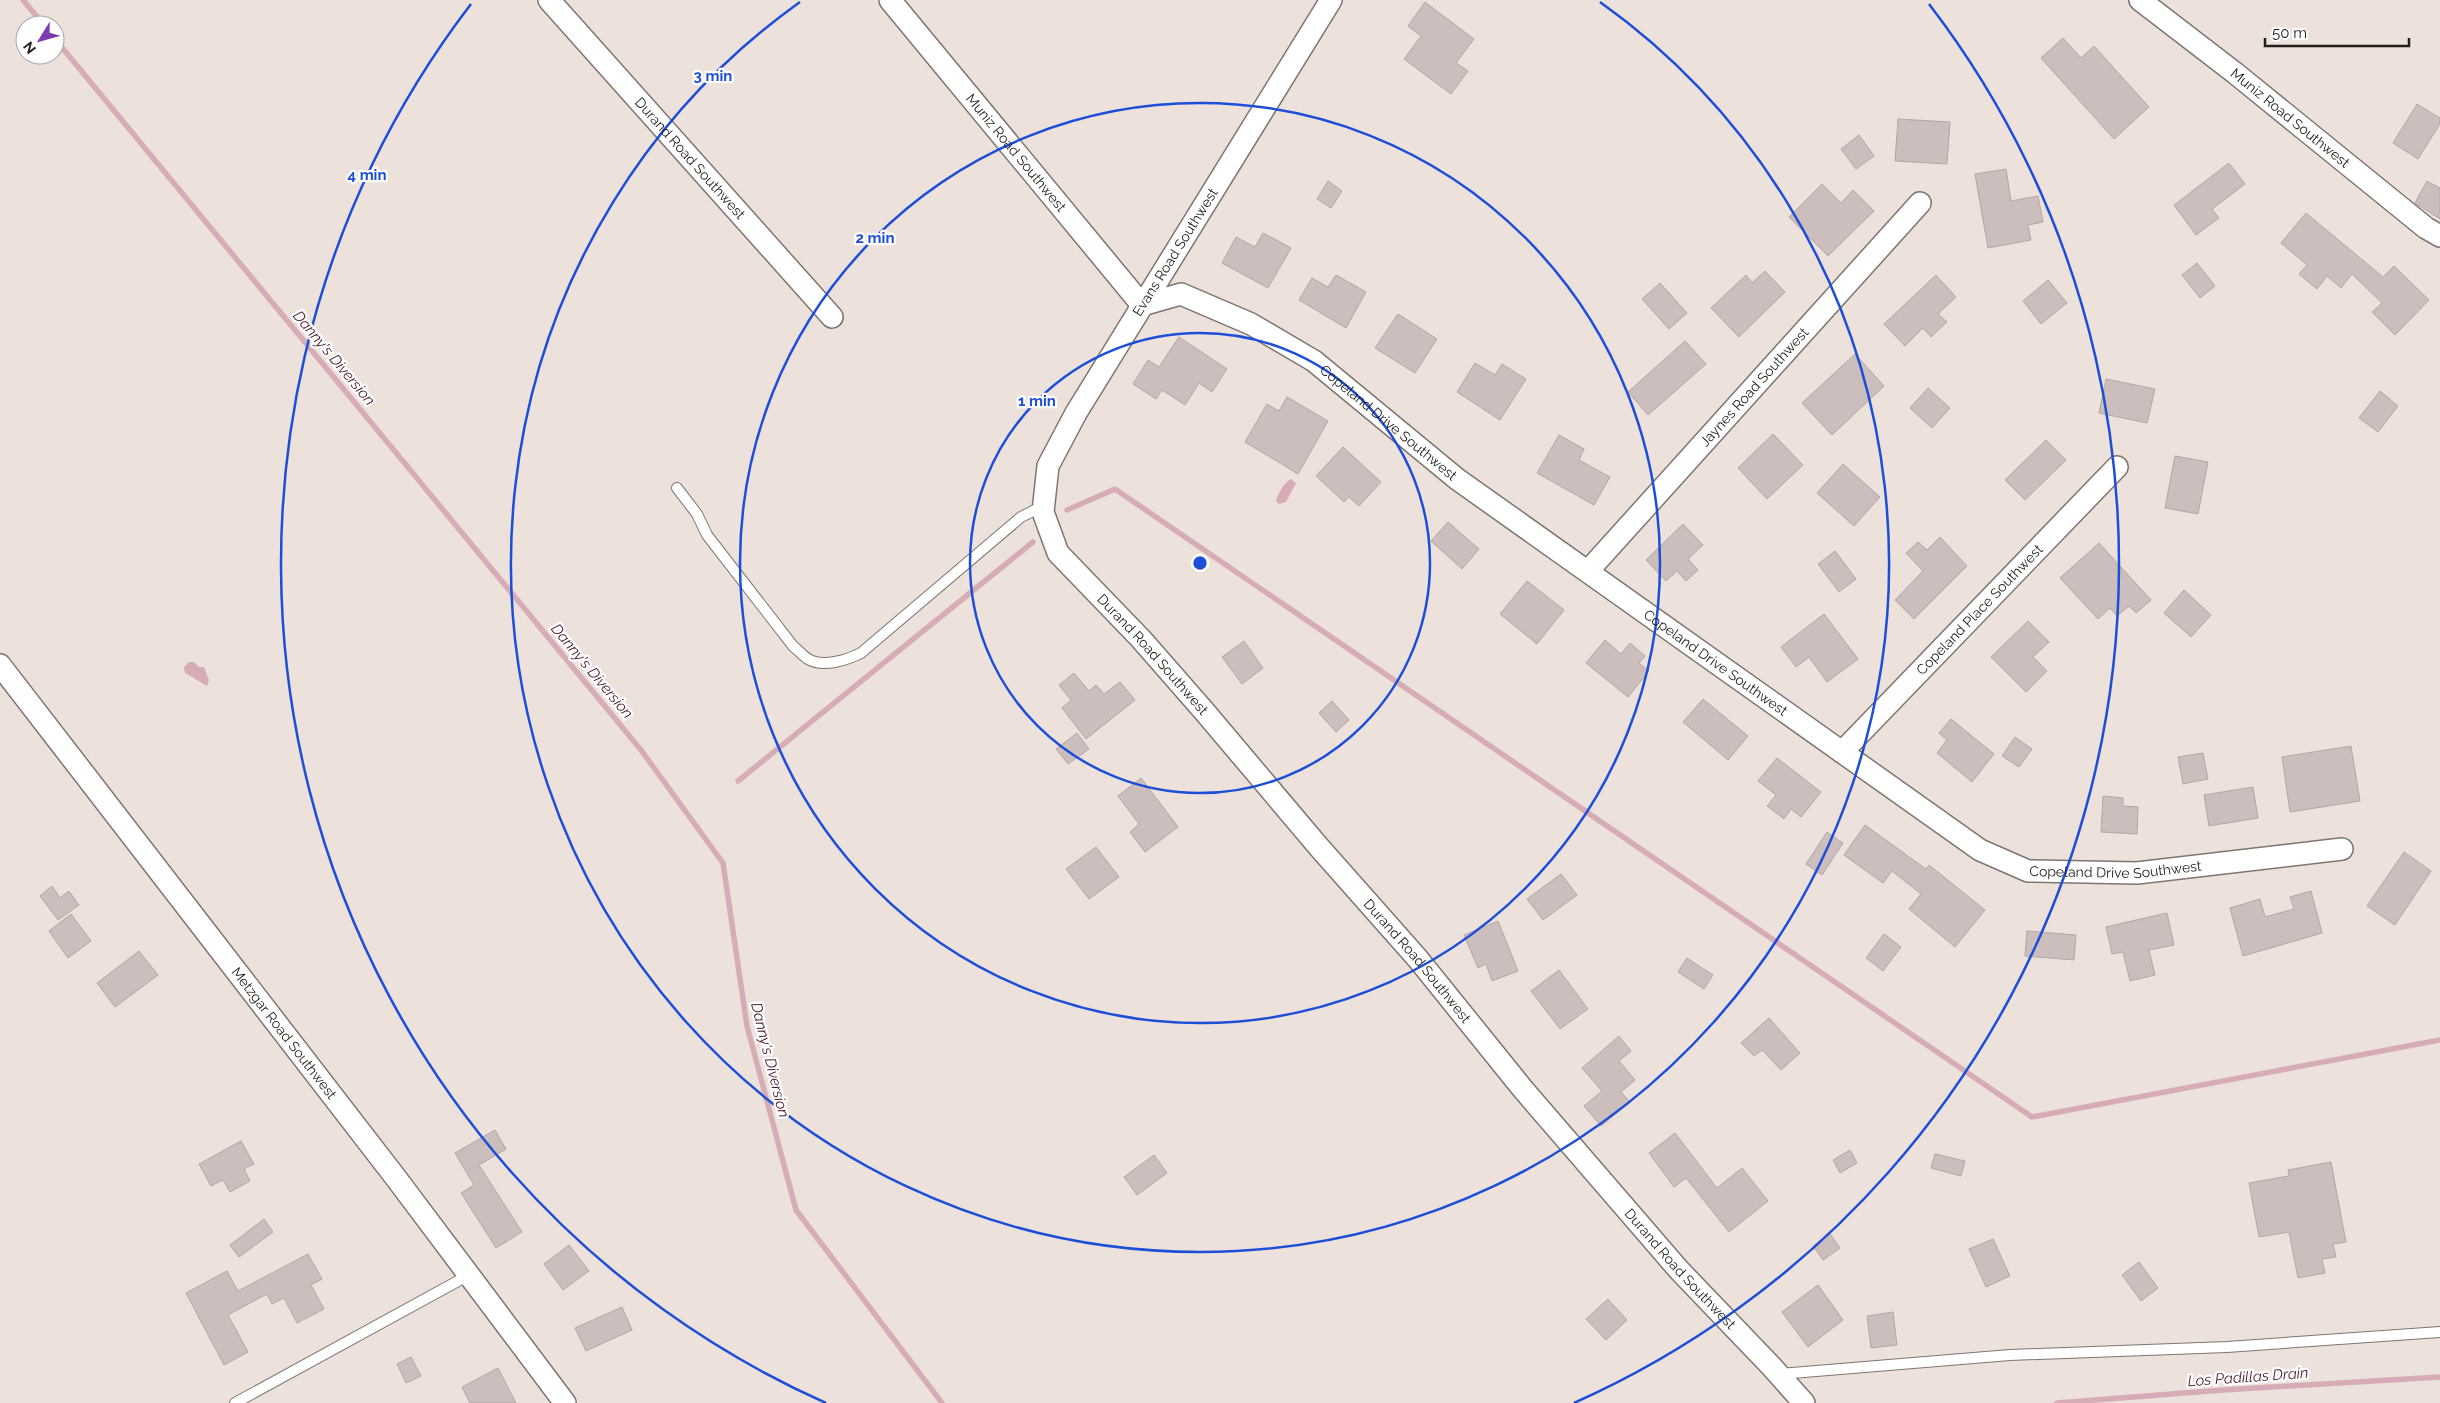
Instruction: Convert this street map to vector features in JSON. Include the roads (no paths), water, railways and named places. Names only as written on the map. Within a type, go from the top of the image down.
[{"type":"street","name":"Durand Road Southwest","points":[[549,0],[832,317]]},
{"type":"street","name":"Muniz Road Southwest","points":[[890,0],[1142,305]]},
{"type":"street","name":"Evans Road Southwest","points":[[1043,509],[1048,466],[1076,413],[1331,0]]},
{"type":"street","name":"Muniz Road Southwest","points":[[2140,0],[2426,228],[2440,236]]},
{"type":"street","name":"Jaynes Road Southwest","points":[[1588,571],[1920,203]]},
{"type":"street","name":"Copeland Drive Southwest","points":[[1142,305],[1181,294],[1250,324],[1314,361],[1457,479],[1980,850],[2028,871],[2137,873],[2342,848]]},
{"type":"street","name":"Copeland Place Southwest","points":[[1842,752],[2117,467]]},
{"type":"street","name":"Durand Road Southwest","points":[[1043,509],[1058,553],[1141,640],[1204,711],[1318,846],[1418,959],[1522,1088],[1679,1270],[1779,1374],[1804,1403]]},
{"type":"street","name":"Metzgar Road Southwest","points":[[0,665],[566,1403]]},
{"type":"lane","points":[[677,488],[697,514],[708,536],[793,646],[810,660],[829,662],[847,660],[861,653],[1021,517],[1043,509]]},
{"type":"lane","points":[[235,1403],[469,1275]]},
{"type":"lane","points":[[1779,1374],[2010,1355],[2227,1347],[2440,1332]]},
{"type":"waterway","name":"Danny's Diversion","points":[[23,0],[36,15]]},
{"type":"waterway","name":"Danny's Diversion","points":[[65,51],[641,750],[723,863],[747,1026],[796,1210],[942,1403]]},
{"type":"waterway","points":[[1067,510],[1115,489],[2032,1117],[2440,1040]]},
{"type":"waterway","points":[[738,781],[1033,542]]},
{"type":"waterway","name":"Los Padillas Drain","points":[[2057,1403],[2223,1390],[2440,1377]]}]
